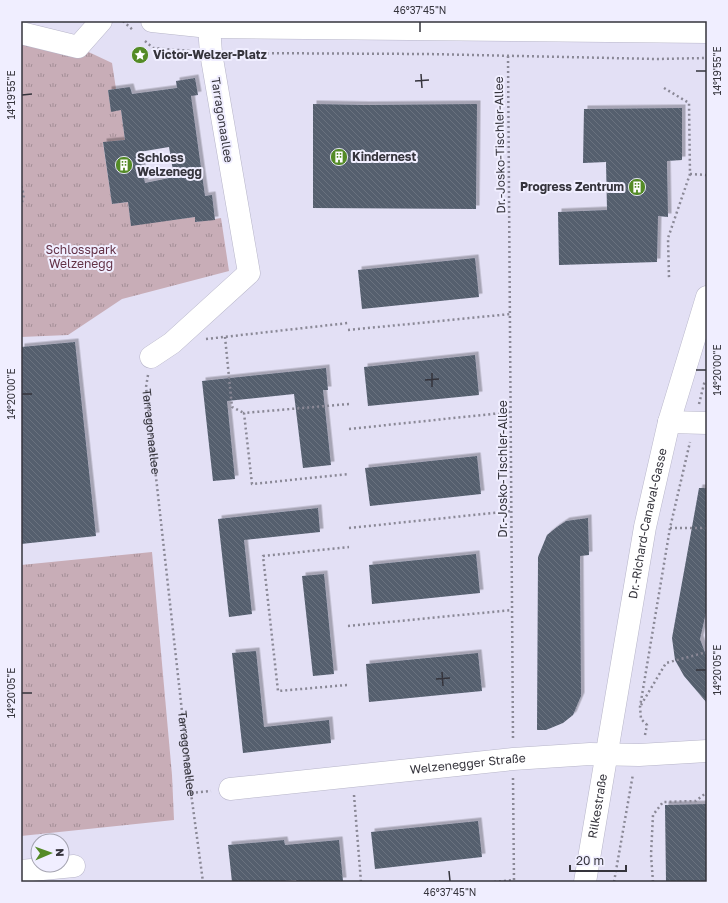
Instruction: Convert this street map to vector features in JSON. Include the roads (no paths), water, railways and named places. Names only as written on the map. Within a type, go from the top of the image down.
[{"type":"street","points":[[21,34],[78,47],[101,21]]},
{"type":"street","points":[[148,30],[209,27],[707,32]]},
{"type":"street","name":"Tarragonaallee","points":[[151,357],[172,343],[249,273],[212,53],[209,27]]},
{"type":"street","name":"Dr.-Richard-Canaval-Gasse","points":[[608,754],[630,608],[644,534],[669,422],[707,297]]},
{"type":"street","points":[[669,422],[700,423]]},
{"type":"street","name":"Welzenegger Straße","points":[[230,789],[513,759],[707,751]]},
{"type":"street","name":"Rilkestraße","points":[[586,882],[608,754]]},
{"type":"street","points":[[21,870],[74,866]]},
{"type":"place","name":"Victor-Welzer-Platz","points":[[140,55]]},
{"type":"place","name":"Kindernest","points":[[339,157]]},
{"type":"place","name":"Schloss Welzenegg","points":[[124,165]]},
{"type":"place","name":"Progress Zentrum","points":[[637,187]]},
{"type":"park label","name":"Schlosspark Welzenegg","points":[[81,257]]}]
